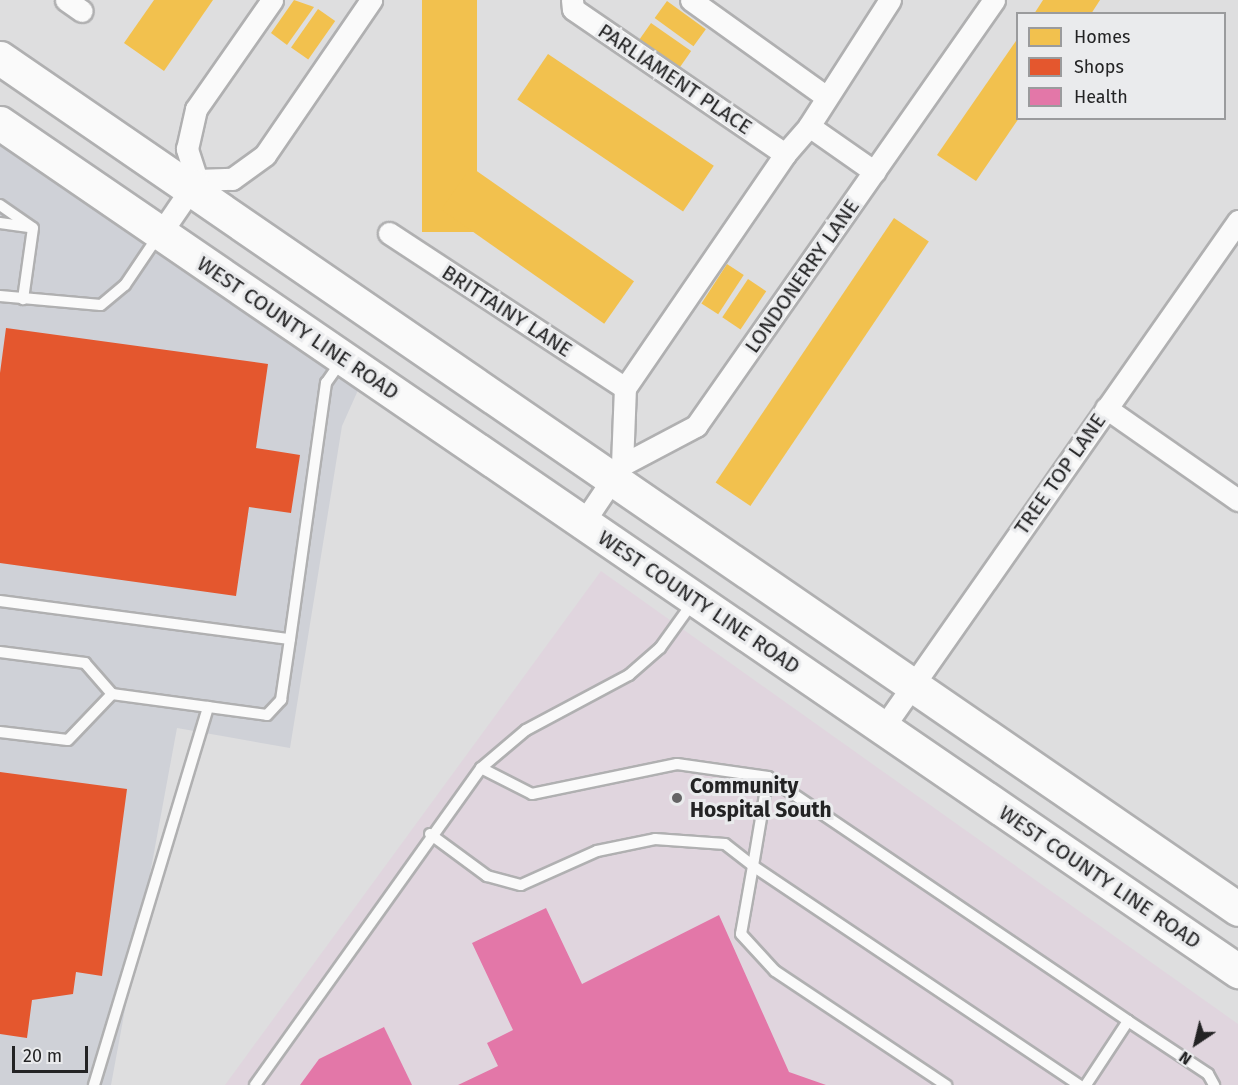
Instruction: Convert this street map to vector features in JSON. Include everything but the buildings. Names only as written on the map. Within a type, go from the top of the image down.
[{"type":"main road","points":[[0,58],[194,185],[617,472],[913,686],[1238,909]]},
{"type":"main road","name":"WEST COUNTY LINE ROAD","points":[[0,123],[1238,972]]},
{"type":"street","points":[[160,234],[194,185],[187,150],[196,109],[272,0]]},
{"type":"street","points":[[194,185],[232,179],[265,155],[371,0]]},
{"type":"street","name":"PARLIAMENT PLACE","points":[[572,0],[573,9],[785,154]]},
{"type":"street","points":[[691,0],[825,96]]},
{"type":"street","points":[[617,472],[625,388],[785,154],[809,126],[825,96],[890,0]]},
{"type":"street","name":"LONDONERRY LANE","points":[[583,523],[617,472],[696,426],[994,0]]},
{"type":"street","points":[[809,126],[875,172]]},
{"type":"street","name":"TREE TOP LANE","points":[[884,728],[1238,221]]},
{"type":"street","name":"BRITTAINY LANE","points":[[389,233],[625,388]]},
{"type":"street","points":[[1106,408],[1238,500]]},
{"type":"lane","points":[[0,205],[33,228]]},
{"type":"lane","points":[[0,223],[33,228]]},
{"type":"lane","points":[[23,299],[33,228]]},
{"type":"lane","points":[[0,296],[101,305],[125,285],[160,234]]},
{"type":"lane","points":[[0,652],[85,663],[112,694],[267,715],[281,700],[326,383],[343,359]]},
{"type":"lane","points":[[255,1085],[430,834],[481,768],[526,730],[629,675],[660,648],[695,599]]},
{"type":"lane","points":[[0,601],[290,639]]},
{"type":"lane","points":[[0,732],[68,740],[112,694]]},
{"type":"lane","points":[[94,1085],[208,707]]},
{"type":"lane","points":[[481,768],[532,794],[677,765],[768,777],[1208,1074],[1214,1085]]},
{"type":"lane","points":[[768,777],[741,934],[775,971],[946,1085]]},
{"type":"lane","points":[[430,834],[487,876],[522,885],[597,851],[655,839],[725,844],[753,866],[1079,1085]]},
{"type":"lane","points":[[1086,1085],[1128,1021]]},
{"type":"shaded area","points":[[0,140],[359,388],[342,426],[290,748],[177,728],[111,1085],[0,1085]]},
{"type":"shaded area","name":"Community Hospital South","points":[[601,571],[1238,1024],[1238,1085],[225,1085]]},
{"type":"place","name":"Community Hospital South","points":[[677,798]]}]
